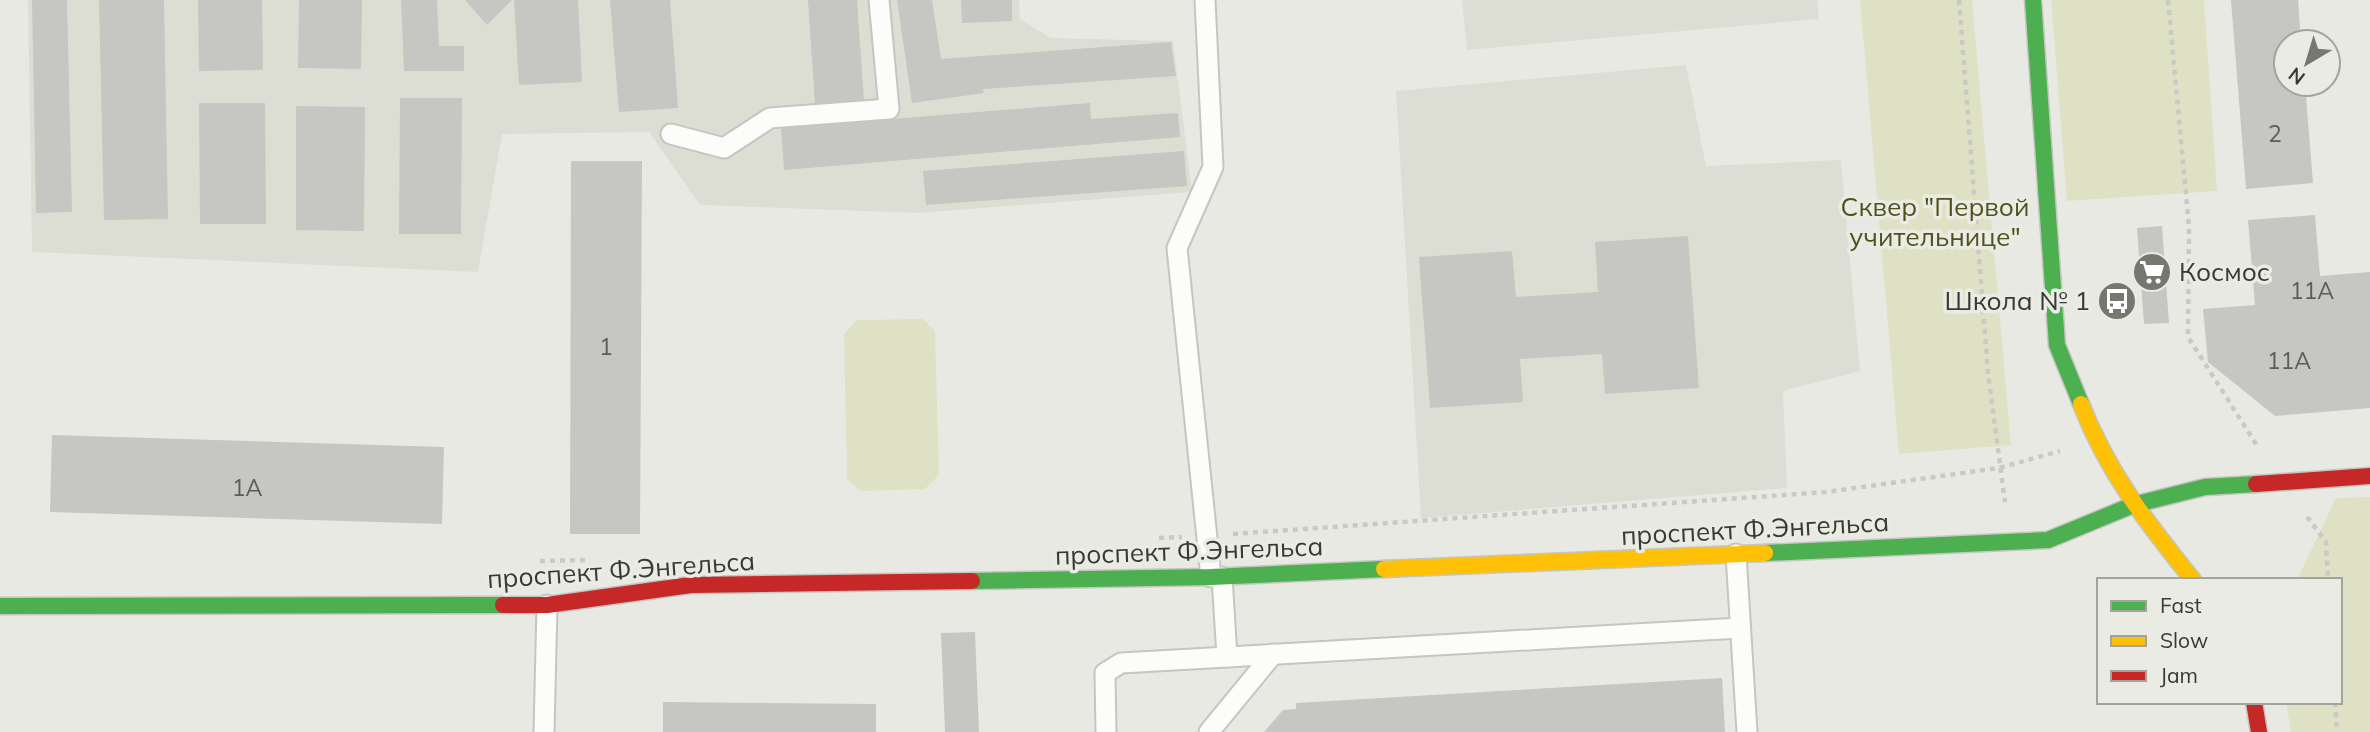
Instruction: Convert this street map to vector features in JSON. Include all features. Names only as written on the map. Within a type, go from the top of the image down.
[{"type":"street","points":[[2034,0],[2057,345],[2098,447],[2133,505],[2191,578]]},
{"type":"street","name":"проспект Ф.Энгельса","points":[[0,606],[547,605],[691,585],[1216,577],[2048,540],[2133,505],[2205,488],[2370,476]]},
{"type":"street","points":[[2254,704],[2259,732]]},
{"type":"lane","points":[[671,134],[724,148],[770,118],[889,109],[879,0]]},
{"type":"lane","points":[[1205,0],[1213,167],[1177,248],[1206,536],[1216,577],[1227,657]]},
{"type":"lane","points":[[1736,554],[1747,732]]},
{"type":"lane","points":[[544,732],[547,605]]},
{"type":"lane","points":[[1106,732],[1103,686],[1105,674],[1121,663],[1741,628]]},
{"type":"lane","points":[[1209,732],[1273,654]]},
{"type":"path","points":[[1959,0],[1998,468],[2005,502]]},
{"type":"path","points":[[2168,0],[2189,228],[2188,337],[2280,482],[2326,542],[2328,578]]},
{"type":"path","points":[[1153,539],[1729,501],[1826,492],[1998,468],[2060,452]]},
{"type":"path","points":[[540,561],[595,560]]},
{"type":"path","points":[[2336,704],[2337,732]]},
{"type":"shaded area","points":[[28,0],[1019,0],[1020,19],[1051,38],[1173,41],[1192,192],[918,213],[700,205],[649,132],[502,134],[478,272],[32,252]]},
{"type":"shaded area","points":[[1462,0],[1817,0],[1819,19],[1467,50]]},
{"type":"shaded area","points":[[1686,65],[1706,166],[1841,160],[1860,371],[1783,391],[1787,488],[1421,518],[1396,91]]},
{"type":"green space","name":"Сквер \"Первой учительнице\"","points":[[1860,0],[1972,0],[2011,445],[1899,454]]},
{"type":"green space","points":[[2051,0],[2204,0],[2217,191],[2067,201]]},
{"type":"green space","points":[[923,319],[935,331],[939,475],[925,489],[861,491],[847,479],[844,334],[857,320]]},
{"type":"green space","points":[[2370,497],[2370,732],[2291,732],[2286,704],[2342,704],[2342,578],[2298,578],[2336,498]]},
{"type":"building","points":[[32,0],[67,0],[72,212],[36,213]]},
{"type":"building","points":[[99,0],[164,0],[168,219],[104,220]]},
{"type":"building","points":[[198,0],[262,0],[263,70],[199,71]]},
{"type":"building","points":[[299,0],[362,0],[361,69],[298,68]]},
{"type":"building","points":[[401,0],[437,0],[439,46],[464,46],[464,71],[404,71]]},
{"type":"building","points":[[465,0],[512,0],[487,25]]},
{"type":"building","points":[[514,0],[578,0],[582,82],[519,85]]},
{"type":"building","points":[[610,0],[670,0],[678,108],[619,112]]},
{"type":"building","points":[[808,0],[857,0],[864,101],[815,105]]},
{"type":"building","points":[[897,0],[932,0],[941,59],[1171,42],[1176,76],[983,89],[984,93],[912,103]]},
{"type":"building","points":[[961,0],[1012,0],[1012,21],[962,23]]},
{"type":"building","points":[[2231,0],[2298,0],[2300,28],[2272,28],[2272,98],[2306,98],[2313,183],[2246,189]]},
{"type":"building","points":[[400,98],[462,98],[461,234],[399,234]]},
{"type":"building","points":[[199,103],[265,103],[266,224],[200,224]]},
{"type":"building","points":[[1090,103],[1091,119],[1178,113],[1180,137],[784,170],[781,128]]},
{"type":"building","points":[[296,106],[365,107],[364,231],[296,230]]},
{"type":"building","points":[[1184,151],[1187,186],[926,205],[923,171]]},
{"type":"building","points":[[571,161],[642,161],[640,534],[570,534]]},
{"type":"building","points":[[2315,215],[2320,276],[2370,272],[2370,408],[2275,416],[2208,362],[2203,309],[2255,305],[2248,220]]},
{"type":"building","points":[[2162,226],[2169,323],[2144,324],[2137,228]]},
{"type":"building","points":[[1688,236],[1699,388],[1605,394],[1602,354],[1520,359],[1523,402],[1430,408],[1419,257],[1512,251],[1516,297],[1598,292],[1595,242]]},
{"type":"building","points":[[52,435],[444,447],[442,524],[50,512]]},
{"type":"building","points":[[975,632],[979,732],[945,732],[941,633]]},
{"type":"building","points":[[1722,678],[1725,732],[1264,732],[1283,710],[1296,709],[1296,703]]},
{"type":"building","points":[[663,702],[876,704],[876,732],[663,732]]},
{"type":"traffic: fast","points":[[2033,0],[2057,345],[2081,404]]},
{"type":"traffic: fast","points":[[1765,553],[2048,540],[2133,505],[2205,487],[2256,484]]},
{"type":"traffic: fast","points":[[972,581],[1211,577],[1384,569]]},
{"type":"traffic: fast","points":[[0,606],[503,605]]},
{"type":"traffic: slow","points":[[2081,404],[2116,475],[2144,517],[2191,578]]},
{"type":"traffic: slow","points":[[1384,569],[1765,553]]},
{"type":"traffic: jam","points":[[2256,484],[2370,476]]},
{"type":"traffic: jam","points":[[503,605],[547,605],[691,585],[972,581]]},
{"type":"traffic: jam","points":[[2254,704],[2259,732]]},
{"type":"place","name":"Космос","points":[[2152,272]]},
{"type":"place","name":"Школа № 1","points":[[2117,301]]}]
